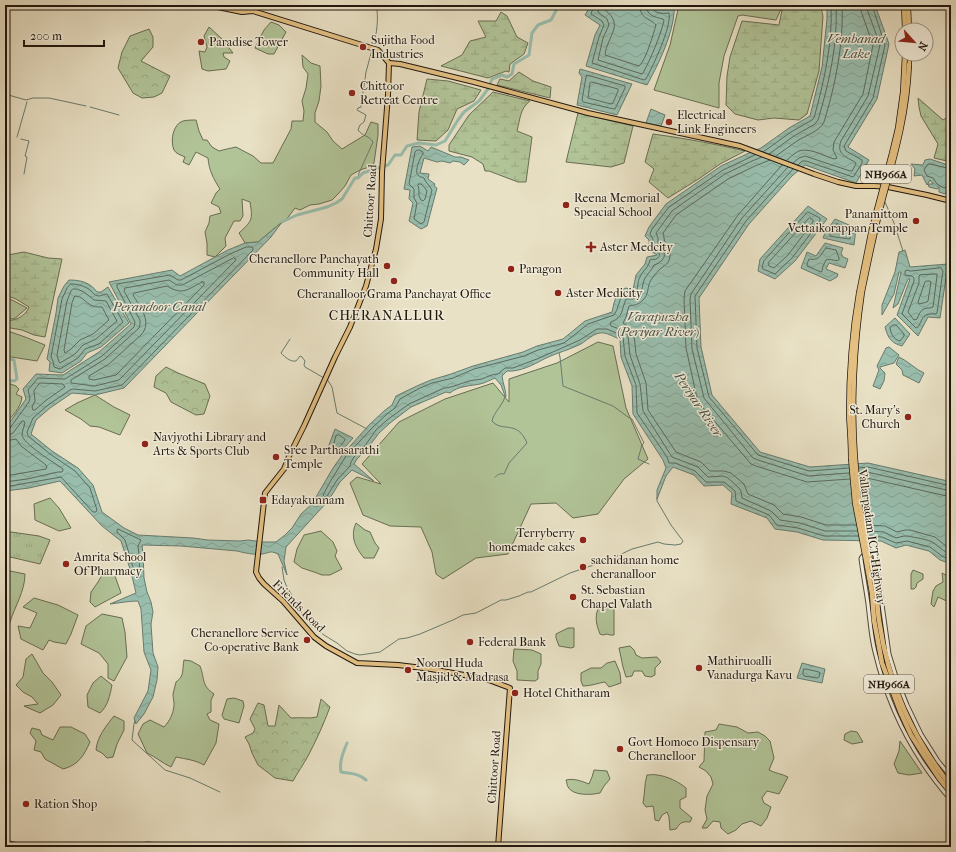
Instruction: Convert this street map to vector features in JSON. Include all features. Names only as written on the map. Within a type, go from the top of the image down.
[{"type":"highway","points":[[904,5],[905,22]]},
{"type":"highway","points":[[908,5],[909,22]]},
{"type":"highway","name":"Vallarpadam ICT Highway","points":[[853,458],[849,414],[848,378],[853,337],[872,228],[898,128],[903,92],[905,62]]},
{"type":"highway","name":"Vallarpadam ICT Highway","points":[[909,62],[903,119],[898,143],[871,244],[860,293],[856,336],[856,384],[853,414],[855,503],[868,560],[874,578],[879,621],[891,676],[918,738],[951,786]]},
{"type":"highway","name":"Vallarpadam ICT Highway","points":[[868,560],[874,620],[882,663],[900,711],[911,734],[939,778],[951,793]]},
{"type":"main road","points":[[208,5],[242,12],[253,11],[378,50],[389,63],[400,64],[474,82],[588,112],[740,146],[838,182],[856,186],[888,187],[951,201]]},
{"type":"main road","name":"Chittoor Road","points":[[258,556],[265,493],[284,469],[350,327],[366,286],[376,249],[381,219],[382,172],[389,63]]},
{"type":"main road","name":"Friends Road","points":[[258,556],[256,572],[264,584],[283,601],[314,637],[326,646],[356,663],[398,665],[432,669],[486,680],[510,688]]},
{"type":"main road","name":"Chittoor Road","points":[[498,847],[510,688]]},
{"type":"street","points":[[951,777],[938,761],[921,734],[901,691],[889,654],[875,555],[872,552],[863,555],[861,559],[872,638],[887,691],[895,713],[915,751],[931,776],[951,800]]},
{"type":"street","points":[[5,842],[26,847]]},
{"type":"street","points":[[127,847],[148,844],[177,847]]},
{"type":"green space","points":[[679,5],[780,5],[781,9],[776,20],[742,15],[738,16],[724,56],[719,83],[719,108],[654,90],[670,45]]},
{"type":"green space","points":[[783,5],[811,5],[811,7],[821,8],[823,16],[819,71],[807,114],[799,120],[774,118],[758,120],[735,114],[726,105],[727,76],[730,57],[742,21],[779,25]]},
{"type":"green space","points":[[501,12],[507,16],[517,37],[528,43],[524,54],[510,64],[509,72],[506,71],[488,78],[441,66],[462,55],[470,41],[486,37],[478,21],[496,21]]},
{"type":"green space","points":[[271,22],[279,25],[286,32],[274,54],[268,54],[255,48],[264,30]]},
{"type":"green space","points":[[209,27],[222,39],[233,53],[223,53],[224,57],[230,61],[226,69],[208,71],[202,69],[199,51],[205,52],[207,47],[204,36]]},
{"type":"green space","points":[[149,29],[153,37],[153,47],[141,61],[170,76],[162,93],[154,97],[142,98],[133,93],[118,68],[122,52],[130,36]]},
{"type":"green space","points":[[302,55],[311,63],[320,66],[321,86],[319,101],[315,113],[315,122],[327,132],[333,141],[342,149],[365,135],[371,122],[378,124],[374,163],[372,166],[351,175],[345,186],[332,200],[310,205],[300,210],[295,208],[286,220],[258,242],[245,243],[239,233],[247,226],[251,217],[250,202],[242,199],[243,216],[240,221],[234,221],[225,238],[226,246],[215,257],[207,255],[205,232],[210,216],[221,213],[219,207],[211,203],[216,193],[220,189],[212,174],[208,158],[196,152],[189,165],[183,162],[185,157],[174,150],[172,142],[173,133],[177,126],[183,121],[196,120],[203,140],[207,140],[212,147],[219,151],[236,147],[253,156],[261,163],[273,163],[291,129],[292,121],[303,121],[304,111],[302,101],[308,74],[303,67]]},
{"type":"green space","points":[[519,72],[533,81],[551,87],[550,98],[497,85],[500,79],[509,81]]},
{"type":"green space","points":[[427,79],[448,81],[481,90],[474,101],[457,109],[448,130],[436,141],[417,140],[419,112]]},
{"type":"green space","points":[[493,92],[530,101],[522,111],[517,131],[532,137],[526,182],[518,182],[489,171],[485,171],[483,164],[472,157],[449,151],[449,145],[469,115]]},
{"type":"green space","points":[[918,98],[943,120],[951,115],[951,162],[934,158],[938,144],[921,116]]},
{"type":"green space","points":[[578,113],[633,126],[624,163],[611,167],[566,162]]},
{"type":"green space","points":[[653,134],[699,141],[745,151],[720,164],[668,198],[649,182],[654,169],[645,162]]},
{"type":"green space","points":[[24,252],[48,258],[62,259],[45,337],[34,335],[22,330],[5,327],[5,320],[19,318],[29,307],[16,299],[5,295],[5,253],[8,255]]},
{"type":"green space","points":[[5,297],[27,308],[14,319],[5,318]]},
{"type":"green space","points":[[5,330],[45,345],[37,361],[5,356]]},
{"type":"green space","points":[[598,342],[613,346],[626,408],[648,459],[624,479],[598,514],[573,518],[556,503],[531,504],[508,554],[476,558],[443,579],[436,574],[432,552],[421,527],[390,526],[363,515],[350,483],[357,477],[381,484],[362,464],[399,422],[445,399],[493,383],[509,402],[509,379],[557,363]]},
{"type":"green space","points":[[166,367],[205,384],[210,396],[204,414],[196,415],[171,402],[166,393],[154,387],[156,376]]},
{"type":"green space","points":[[5,382],[16,386],[19,389],[16,394],[22,397],[18,408],[5,424]]},
{"type":"green space","points":[[95,395],[130,415],[120,435],[99,427],[90,426],[65,410]]},
{"type":"green space","points":[[50,498],[59,508],[71,528],[59,531],[35,520],[34,504]]},
{"type":"green space","points":[[356,523],[370,532],[379,548],[374,558],[364,558],[358,550],[354,541],[353,532]]},
{"type":"green space","points":[[321,531],[333,542],[337,551],[335,556],[342,569],[330,575],[322,575],[302,568],[294,562],[297,549],[304,535]]},
{"type":"green space","points":[[11,532],[39,536],[50,540],[40,564],[6,556],[6,534]]},
{"type":"green space","points":[[5,570],[25,574],[25,580],[10,622],[5,643]]},
{"type":"green space","points":[[105,570],[115,576],[121,593],[95,607],[90,602],[91,592]]},
{"type":"green space","points":[[913,570],[923,574],[923,579],[917,583],[914,589],[911,589],[911,574]]},
{"type":"green space","points":[[942,573],[951,578],[951,603],[938,597],[934,607],[931,604],[933,591],[936,586],[943,582]]},
{"type":"green space","points":[[34,598],[58,605],[78,615],[66,644],[49,640],[43,650],[21,639],[18,626],[30,628],[37,613],[23,607]]},
{"type":"green space","points":[[600,605],[614,607],[614,635],[600,634],[596,620]]},
{"type":"green space","points":[[102,614],[122,618],[125,632],[127,657],[114,681],[108,678],[108,664],[99,653],[81,644],[86,626]]},
{"type":"green space","points":[[568,628],[574,628],[574,647],[571,648],[559,646],[556,638],[556,634]]},
{"type":"green space","points":[[630,646],[636,655],[642,658],[657,657],[661,662],[655,668],[655,675],[651,677],[645,676],[642,671],[634,671],[632,676],[626,677],[619,648]]},
{"type":"green space","points":[[514,649],[532,650],[541,654],[538,679],[535,681],[517,680],[517,671],[513,661]]},
{"type":"green space","points":[[32,654],[43,673],[52,682],[61,695],[53,705],[40,713],[24,706],[38,704],[32,697],[23,692],[16,685],[23,677],[26,659]]},
{"type":"green space","points":[[184,660],[191,661],[200,666],[205,685],[214,694],[211,700],[211,712],[207,714],[210,720],[219,724],[216,743],[204,765],[176,757],[171,767],[147,753],[138,734],[143,724],[150,720],[164,727],[168,722],[173,710],[173,694],[176,682],[182,675]]},
{"type":"green space","points":[[615,661],[620,673],[621,683],[609,687],[605,682],[583,686],[581,681],[581,673],[591,668],[601,668],[607,663]]},
{"type":"green space","points":[[101,676],[112,685],[107,704],[100,713],[88,707],[87,695],[93,683]]},
{"type":"green space","points":[[234,698],[243,701],[244,706],[239,723],[224,719],[222,715],[227,699]]},
{"type":"green space","points":[[321,699],[330,707],[320,732],[306,759],[293,781],[275,778],[258,765],[245,737],[253,733],[255,729],[250,719],[258,703],[264,705],[268,726],[275,726],[279,705],[291,718],[314,718],[317,717]]},
{"type":"green space","points":[[114,716],[124,721],[124,730],[117,744],[113,757],[107,758],[96,750],[102,732]]},
{"type":"green space","points":[[719,724],[737,727],[748,733],[758,732],[765,736],[770,741],[774,758],[769,770],[788,777],[779,794],[767,791],[762,798],[764,803],[771,807],[767,818],[761,826],[751,821],[742,824],[736,830],[728,834],[721,828],[720,822],[713,821],[707,828],[702,828],[707,819],[705,810],[707,796],[713,784],[711,777],[706,771],[699,767],[704,761],[705,732],[716,730]]},
{"type":"green space","points":[[60,727],[71,727],[85,734],[90,742],[86,751],[77,762],[63,769],[45,759],[41,752],[34,750],[36,741],[30,733],[32,728],[40,730],[42,735],[53,740]]},
{"type":"green space","points":[[851,731],[857,732],[863,742],[852,744],[844,740],[845,734]]},
{"type":"green space","points":[[900,741],[922,773],[909,775],[898,773],[894,764],[899,751]]},
{"type":"green space","points":[[594,770],[607,771],[610,779],[600,793],[587,794],[570,790],[566,780],[578,780],[589,784]]},
{"type":"green space","points":[[647,775],[665,777],[686,788],[686,797],[680,800],[680,808],[692,818],[690,822],[683,822],[676,829],[670,830],[667,812],[662,815],[659,821],[655,820],[653,806],[646,807],[643,803]]},
{"type":"water","points":[[591,5],[650,5],[664,10],[665,5],[675,5],[669,37],[647,85],[586,66],[595,35],[600,25],[585,15]]},
{"type":"water","points":[[827,5],[875,5],[889,44],[877,99],[848,147],[869,160],[856,183],[805,165],[792,176],[749,224],[699,298],[701,347],[712,395],[760,452],[810,467],[868,463],[951,482],[951,564],[940,560],[929,551],[906,545],[896,548],[881,541],[823,540],[797,532],[775,529],[767,518],[731,504],[732,493],[723,485],[704,486],[694,475],[673,467],[666,476],[657,499],[657,490],[666,468],[663,460],[633,414],[632,386],[621,357],[620,339],[608,334],[600,333],[592,336],[581,344],[526,368],[507,371],[502,376],[506,397],[501,385],[495,378],[482,384],[460,388],[450,393],[446,392],[411,407],[390,423],[379,433],[354,464],[374,481],[352,470],[340,482],[328,501],[286,547],[284,561],[287,575],[278,554],[273,552],[256,554],[181,546],[142,545],[144,578],[153,612],[151,624],[153,653],[158,667],[153,697],[144,714],[136,724],[134,718],[148,691],[151,670],[144,652],[141,609],[138,601],[110,604],[136,593],[121,541],[102,526],[60,481],[29,488],[5,491],[5,428],[26,399],[23,389],[36,374],[63,375],[99,352],[131,324],[109,282],[172,270],[180,276],[228,250],[245,243],[258,242],[282,222],[271,237],[124,388],[95,395],[72,393],[50,408],[36,420],[31,434],[52,451],[78,468],[93,485],[102,512],[124,528],[138,535],[208,540],[276,542],[292,528],[301,514],[312,504],[343,454],[369,425],[392,405],[396,396],[431,380],[563,339],[585,321],[612,312],[618,291],[626,288],[633,290],[636,275],[645,264],[647,257],[657,255],[649,250],[649,240],[645,236],[649,227],[666,204],[721,166],[761,148],[789,128],[810,116],[822,67]]},
{"type":"water","points":[[580,69],[632,84],[617,115],[577,105],[582,77],[579,73]]},
{"type":"water","points":[[651,109],[665,115],[661,126],[646,123]]},
{"type":"water","points":[[420,146],[428,151],[431,147],[455,157],[461,157],[469,160],[464,165],[460,162],[437,162],[424,158],[420,173],[429,174],[428,179],[435,184],[434,186],[437,188],[427,226],[421,229],[409,221],[413,203],[409,199],[410,190],[404,189],[412,147]]},
{"type":"water","points":[[930,159],[951,166],[951,193],[948,190],[945,194],[939,192],[939,187],[937,189],[929,187],[928,184],[933,184],[930,180],[927,185],[922,175],[914,176],[915,169],[911,164],[923,165],[925,160]]},
{"type":"water","points":[[808,206],[827,219],[795,261],[775,279],[758,271],[760,259]]},
{"type":"water","points":[[835,219],[856,228],[854,245],[823,238]]},
{"type":"water","points":[[825,243],[843,248],[841,253],[843,257],[848,259],[845,268],[829,263],[826,269],[838,274],[837,277],[830,281],[801,268],[807,252],[816,256]]},
{"type":"water","points":[[905,250],[910,267],[948,264],[940,318],[928,317],[918,336],[897,315],[910,279],[908,279],[898,304],[893,308],[901,272],[899,272],[894,294],[882,315],[882,305],[895,272],[899,252]]},
{"type":"water","points":[[69,280],[84,282],[97,292],[101,292],[108,287],[129,323],[101,347],[87,353],[81,361],[62,373],[49,371],[50,362],[47,359],[58,298]]},
{"type":"water","points":[[895,318],[910,334],[902,346],[890,340],[885,327]]},
{"type":"water","points":[[889,347],[899,355],[894,363],[880,367],[885,373],[884,381],[880,389],[873,386],[879,370],[877,366],[886,348]]},
{"type":"water","points":[[899,357],[924,373],[919,383],[903,375],[902,370],[896,364]]},
{"type":"water","points":[[335,429],[353,438],[338,455],[327,450]]},
{"type":"water","points":[[802,663],[825,669],[822,683],[797,678]]},
{"type":"waterway","points":[[373,46],[377,26],[376,5]]},
{"type":"waterway","points":[[282,222],[297,215],[336,203],[342,199],[355,178],[358,178],[363,173],[388,165],[395,155],[401,155],[407,146],[419,143],[436,145],[445,141],[464,112],[479,101],[488,89],[492,79],[502,75],[507,77],[512,74],[514,64],[529,55],[532,33],[538,25],[551,20],[559,5]]},
{"type":"waterway","points":[[358,178],[373,142],[370,138],[358,130],[360,125],[364,122],[366,115],[357,110],[361,107],[366,72],[372,50]]},
{"type":"waterway","points":[[5,94],[26,100],[33,98],[49,98],[86,106]]},
{"type":"waterway","points":[[17,137],[27,102]]},
{"type":"waterway","points":[[90,107],[119,115]]},
{"type":"waterway","points":[[21,139],[29,141],[25,156],[27,157],[24,174]]},
{"type":"waterway","points":[[863,170],[872,175],[877,184]]},
{"type":"waterway","points":[[885,202],[894,223],[903,251]]},
{"type":"waterway","points":[[290,339],[281,353],[292,361],[296,361],[300,356],[302,357],[305,361],[305,367],[324,378]]},
{"type":"waterway","points":[[559,353],[563,386],[613,406],[632,419],[644,443],[638,459],[649,464]]},
{"type":"waterway","points":[[5,358],[14,360],[17,379],[14,381],[5,380]]},
{"type":"waterway","points":[[327,379],[332,387],[337,413],[367,429]]},
{"type":"waterway","points":[[495,477],[500,474],[504,474],[509,463],[527,443],[519,431],[500,426],[492,421],[505,397]]},
{"type":"waterway","points":[[282,567],[286,585],[308,622],[347,651],[360,655],[380,652],[399,639],[420,634],[463,615],[476,613],[501,600],[506,600],[531,592],[570,573],[611,559],[632,549],[658,542],[675,545],[681,544],[683,541],[671,525],[657,501],[657,498]]},
{"type":"waterway","points":[[135,721],[132,740],[165,770],[190,778],[220,792]]},
{"type":"waterway","points":[[347,743],[341,761],[341,772],[357,775],[366,780]]},
{"type":"place","name":"Paradise Tower","points":[[201,42]]},
{"type":"place","name":"Sujitha Food Industries","points":[[363,47]]},
{"type":"place","name":"Chittoor Retreat Centre","points":[[352,93]]},
{"type":"place","name":"Electrical Link Engineers","points":[[669,122]]},
{"type":"place","name":"Reena Memorial Speacial School","points":[[566,205]]},
{"type":"place","name":"Panamittom Vettaikorappan Temple","points":[[916,221]]},
{"type":"place","name":"Aster Medcity","points":[[591,247]]},
{"type":"place","name":"Cheranellore Panchayath Community Hall","points":[[387,266]]},
{"type":"place","name":"Paragon","points":[[511,269]]},
{"type":"place","name":"Cheranalloor Grama Panchayat Office","points":[[394,281]]},
{"type":"place","name":"Aster Medicity","points":[[558,293]]},
{"type":"place","name":"St. Mary's Church","points":[[908,417]]},
{"type":"place","name":"Navjyothi Library and Arts & Sports Club","points":[[145,444]]},
{"type":"place","name":"Sree Parthasarathi Temple","points":[[276,457]]},
{"type":"place","name":"Edayakunnam","points":[[263,500]]},
{"type":"place","name":"Terryberry homemade cakes","points":[[583,540]]},
{"type":"place","name":"Amrita School Of Pharmacy","points":[[66,564]]},
{"type":"place","name":"sachidanan home cheranalloor","points":[[583,567]]},
{"type":"place","name":"St. Sebastian Chapel Valath","points":[[573,597]]},
{"type":"place","name":"Cheranellore Service Co-operative Bank","points":[[307,640]]},
{"type":"place","name":"Federal Bank","points":[[470,642]]},
{"type":"place","name":"Mathiruoalli Vanadurga Kavu","points":[[699,668]]},
{"type":"place","name":"Noorul Huda Masjid & Madrasa","points":[[408,670]]},
{"type":"place","name":"Hotel Chitharam","points":[[515,693]]},
{"type":"place","name":"Govt Homoeo Dispensary Cheranelloor","points":[[620,749]]},
{"type":"place","name":"Ration Shop","points":[[26,804]]},
{"type":"district","name":"CHERANALLUR","points":[[387,315]]},
{"type":"water label","name":"Vembanad Lake","points":[[856,46]]},
{"type":"water label","name":"Perandoor Canal","points":[[159,306]]},
{"type":"water label","name":"Varapuzha (Periyar River)","points":[[658,324]]},
{"type":"water label","name":"Periyar River","points":[[699,404]]}]
